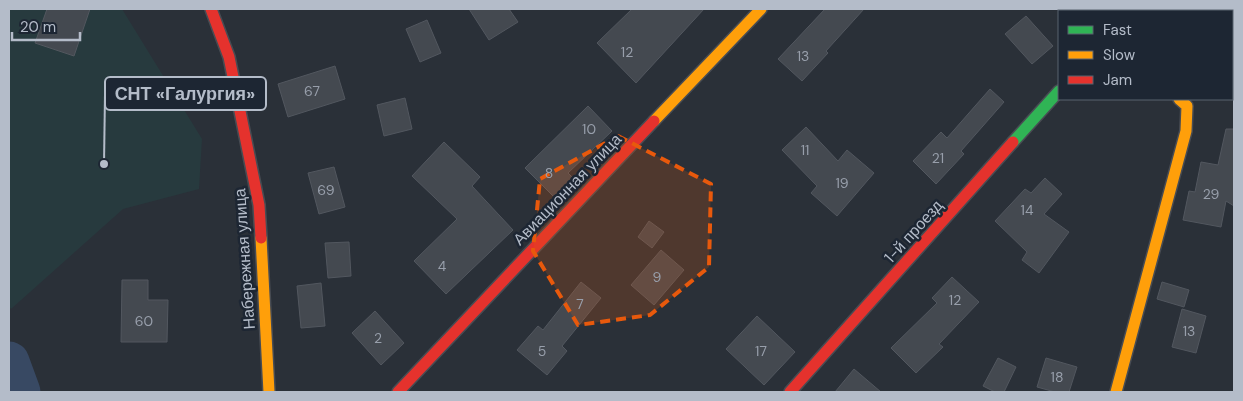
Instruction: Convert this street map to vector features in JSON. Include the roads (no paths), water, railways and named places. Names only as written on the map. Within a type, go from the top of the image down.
[{"type":"street","name":"Набережная улица","points":[[211,9],[229,57],[259,205],[269,392]]},
{"type":"street","name":"Авиационная улица","points":[[398,392],[761,9]]},
{"type":"street","name":"1-й проезд","points":[[790,392],[1058,92]]},
{"type":"street","points":[[1116,392],[1186,130],[1187,106],[1180,100]]},
{"type":"waterway","points":[[9,362],[20,392]]},
{"type":"place","name":"СНТ «Галургия»","points":[[104,164]]}]
